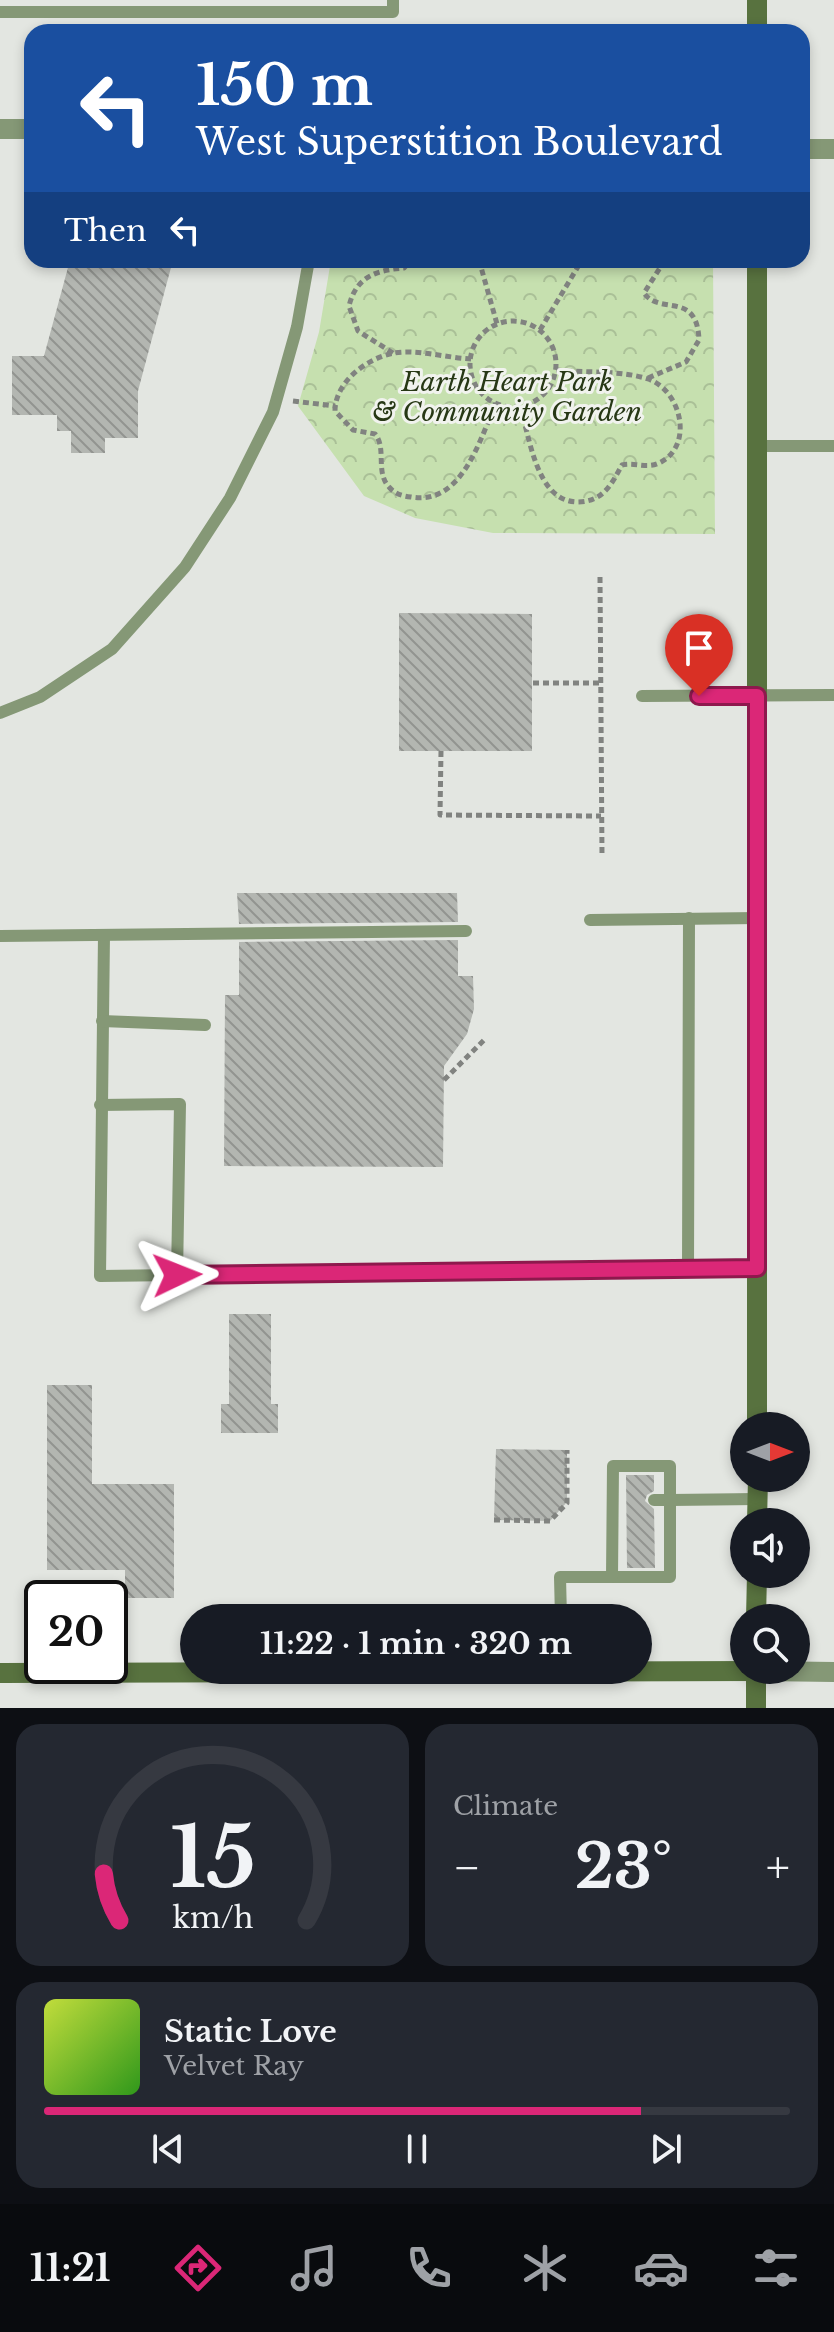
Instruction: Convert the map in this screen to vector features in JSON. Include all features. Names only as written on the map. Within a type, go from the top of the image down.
[{"type":"main road","points":[[757,0],[757,24]]},
{"type":"main road","points":[[757,268],[757,1412]]},
{"type":"main road","points":[[652,1671],[730,1671]]},
{"type":"main road","points":[[0,1673],[180,1672]]},
{"type":"main road","points":[[756,1684],[756,1708]]},
{"type":"street","points":[[0,129],[24,129]]},
{"type":"street","points":[[810,149],[834,149]]},
{"type":"street","points":[[810,1672],[834,1672]]},
{"type":"lane","points":[[0,12],[393,12],[393,0]]},
{"type":"lane","points":[[0,713],[40,697],[112,649],[174,579],[230,498],[277,397],[297,327],[308,268]]},
{"type":"lane","points":[[757,446],[834,446]]},
{"type":"lane","points":[[642,696],[834,695]]},
{"type":"lane","points":[[688,1269],[689,918]]},
{"type":"lane","points":[[590,920],[758,918]]},
{"type":"lane","points":[[0,936],[466,931]]},
{"type":"lane","points":[[104,935],[100,1276],[757,1268]]},
{"type":"lane","points":[[102,1021],[205,1025]]},
{"type":"lane","points":[[100,1105],[180,1104],[177,1275]]},
{"type":"lane","points":[[561,1604],[560,1577],[612,1577],[670,1577],[670,1466],[613,1466],[612,1577]]},
{"type":"lane","points":[[654,1500],[730,1492]]},
{"type":"lane","points":[[612,1500],[626,1500]]},
{"type":"lane","points":[[612,1535],[627,1535]]},
{"type":"lane","points":[[655,1535],[670,1535]]},
{"type":"path","points":[[404,268],[373,273],[360,282],[349,306],[358,331],[394,353],[471,359]]},
{"type":"path","points":[[481,268],[497,324]]},
{"type":"path","points":[[540,330],[577,268]]},
{"type":"path","points":[[647,379],[686,362],[699,340],[699,329],[686,308],[655,302],[644,293],[660,268]]},
{"type":"path","points":[[519,321],[540,330],[553,348],[556,370],[547,390],[520,407],[496,403],[479,390],[471,359],[479,337],[497,324],[519,321]]},
{"type":"path","points":[[394,353],[351,374],[335,399],[335,406],[343,423],[353,430],[375,434],[379,439],[381,471],[387,486],[399,495],[433,497],[463,473],[496,403]]},
{"type":"path","points":[[520,407],[549,489],[572,502],[588,501],[607,491],[622,465],[659,463],[678,441],[681,428],[673,397],[647,379],[556,370]]},
{"type":"path","points":[[277,397],[335,406]]},
{"type":"path","points":[[600,577],[602,856]]},
{"type":"path","points":[[533,683],[600,683]]},
{"type":"path","points":[[441,751],[440,815],[601,816]]},
{"type":"path","points":[[444,1080],[486,1038]]},
{"type":"path","points":[[494,1520],[550,1521],[567,1503],[567,1450]]},
{"type":"green space","name":"Earth Heart Park & Community Garden","points":[[330,268],[713,268],[715,534],[493,533],[415,518],[364,496],[298,406],[319,332]]},
{"type":"building","points":[[68,268],[171,268],[138,391],[138,438],[105,438],[105,453],[71,453],[71,431],[57,431],[57,415],[12,415],[12,356],[44,356]]},
{"type":"building","points":[[399,613],[532,614],[532,751],[399,751]]},
{"type":"building","points":[[237,893],[457,893],[458,922],[239,924]]},
{"type":"building","points":[[458,940],[458,976],[473,976],[474,1009],[467,1034],[444,1066],[443,1167],[224,1166],[225,995],[239,995],[239,942]]},
{"type":"building","points":[[229,1314],[271,1314],[271,1404],[278,1404],[278,1433],[221,1433],[221,1404],[229,1404]]},
{"type":"building","points":[[47,1385],[92,1385],[92,1484],[174,1484],[174,1598],[128,1598],[125,1570],[47,1570]]},
{"type":"building","points":[[496,1449],[567,1450],[567,1502],[550,1521],[494,1520]]},
{"type":"building","points":[[626,1475],[654,1475],[654,1491],[647,1495],[645,1501],[654,1509],[655,1568],[627,1568]]},
{"type":"route","points":[[177,1275],[757,1268],[757,696],[699,696]]}]
